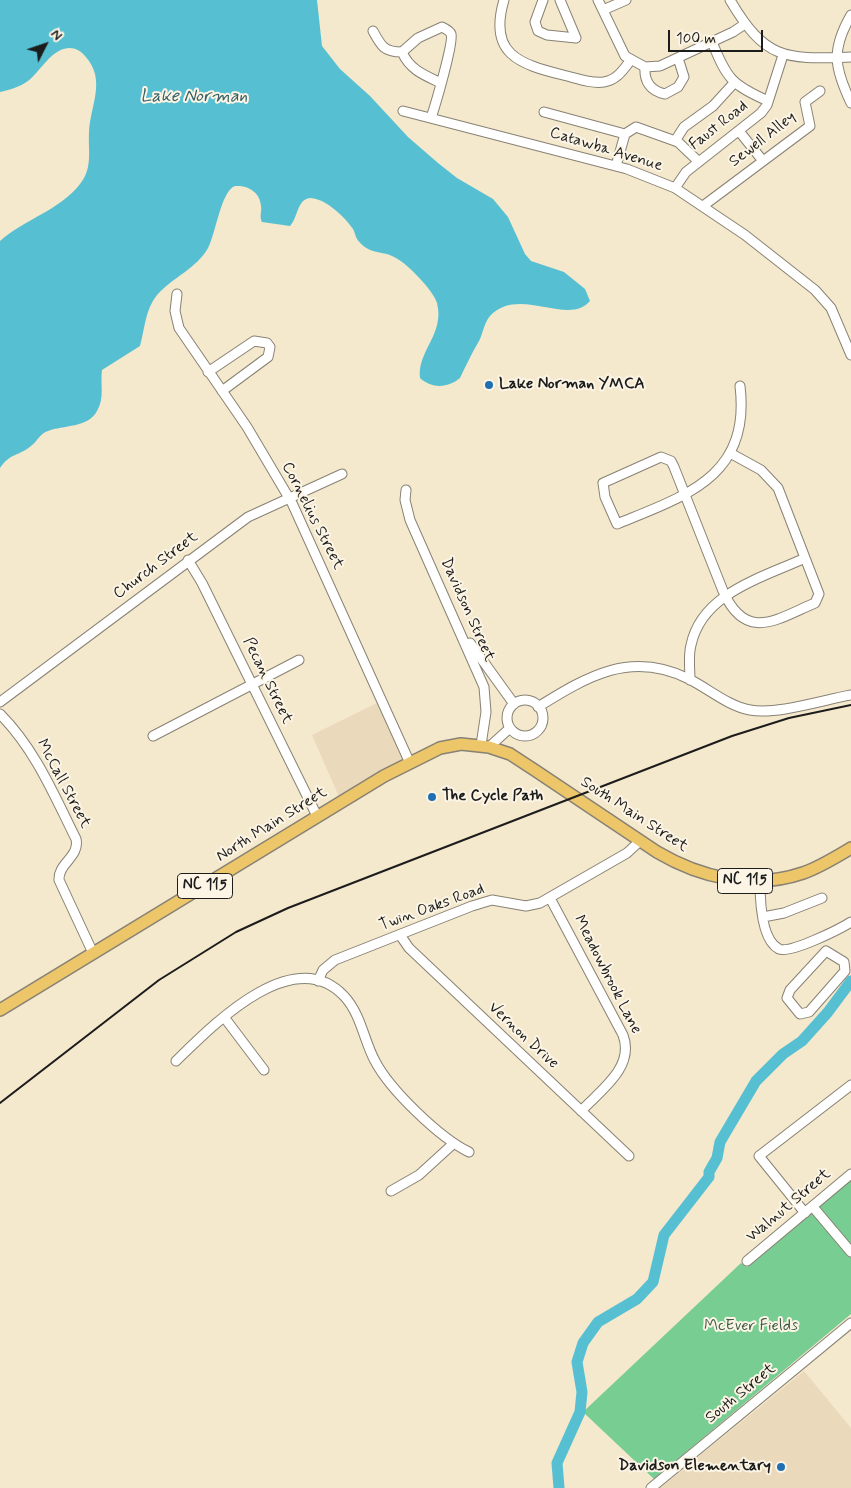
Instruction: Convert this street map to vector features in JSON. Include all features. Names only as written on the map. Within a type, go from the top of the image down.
[{"type":"main road","name":"North Main Street","points":[[0,1010],[409,761],[440,748],[461,744],[485,746],[510,754],[546,777]]},
{"type":"main road","name":"South Main Street","points":[[546,777],[640,841],[673,861],[698,872],[724,879],[760,881],[803,873],[851,848]]},
{"type":"street","points":[[504,0],[500,20],[500,34],[510,54],[520,62],[535,68],[594,82],[614,79],[630,60]]},
{"type":"street","points":[[543,0],[535,22],[538,31],[547,35],[576,38],[560,0]]},
{"type":"street","points":[[598,0],[622,50],[630,60],[644,67],[660,66],[712,42],[745,24]]},
{"type":"street","points":[[603,10],[626,0]]},
{"type":"street","points":[[730,0],[745,24],[760,42],[773,51],[783,55],[808,58],[851,57]]},
{"type":"street","points":[[851,15],[841,35],[836,58],[840,78],[851,103]]},
{"type":"street","points":[[402,52],[411,42],[438,28],[446,29],[452,39],[431,118]]},
{"type":"street","points":[[373,31],[382,48],[388,51],[402,52]]},
{"type":"street","points":[[712,42],[727,75],[734,83],[744,91],[768,101]]},
{"type":"street","points":[[402,52],[408,64],[415,71],[441,83]]},
{"type":"street","name":"Faust Road","points":[[675,188],[682,176],[761,113],[768,101],[783,55]]},
{"type":"street","points":[[644,67],[647,83],[665,94],[678,87],[684,77],[678,58]]},
{"type":"street","points":[[675,141],[684,128],[713,106],[734,83]]},
{"type":"street","name":"Sewell Alley","points":[[703,206],[711,197],[810,126],[805,102],[820,91]]},
{"type":"street","name":"Catawba Avenue","points":[[403,111],[616,166],[653,178],[675,188],[703,206],[790,270],[826,300],[851,354]]},
{"type":"street","points":[[544,112],[625,134]]},
{"type":"street","points":[[616,166],[625,134],[639,127],[675,141],[688,149],[699,162]]},
{"type":"street","points":[[739,131],[763,161]]},
{"type":"street","name":"Cornelius Street","points":[[177,294],[175,311],[178,328],[247,428],[289,498],[409,761]]},
{"type":"street","points":[[208,372],[254,341],[267,343],[270,347],[268,357],[222,391]]},
{"type":"street","points":[[730,453],[761,470],[775,483],[819,594],[816,603],[768,623],[752,623],[742,618],[725,596],[685,496],[670,461],[661,457],[603,483],[605,497],[617,524],[685,496],[709,480],[730,453],[740,422],[740,386]]},
{"type":"street","name":"Church Street","points":[[0,702],[248,517],[342,474]]},
{"type":"street","name":"Davidson Street","points":[[406,490],[405,500],[410,520],[478,670],[486,698],[485,746]]},
{"type":"street","points":[[690,680],[689,656],[696,631],[708,611],[725,596],[805,558]]},
{"type":"street","name":"Pecan Street","points":[[188,560],[317,816]]},
{"type":"street","points":[[459,629],[514,704]]},
{"type":"street","points":[[153,736],[299,660]]},
{"type":"street","points":[[538,707],[577,683],[612,669],[643,665],[666,669],[690,680],[724,700],[749,710],[772,711],[851,695]]},
{"type":"street","points":[[527,700],[538,707],[542,720],[535,733],[521,736],[510,728],[508,712],[514,704],[527,700]]},
{"type":"street","name":"McCall Street","points":[[0,714],[19,734],[33,754],[76,839],[75,852],[62,867],[59,877],[93,953]]},
{"type":"street","points":[[485,746],[510,728]]},
{"type":"street","name":"Twin Oaks Road","points":[[318,981],[323,970],[335,960],[488,901],[497,900],[530,906],[550,898],[627,853],[640,841]]},
{"type":"street","points":[[760,881],[763,917],[768,936],[779,949],[786,950],[820,938],[851,922]]},
{"type":"street","name":"Meadowbrook Lane","points":[[550,898],[623,1035],[627,1048],[622,1066],[581,1111]]},
{"type":"street","points":[[763,917],[784,913],[822,898]]},
{"type":"street","name":"Vernon Drive","points":[[400,935],[409,948],[629,1156]]},
{"type":"street","points":[[820,938],[826,951],[844,962],[844,971],[809,1012],[800,1014],[787,998],[790,990],[826,951]]},
{"type":"street","points":[[176,1061],[224,1017],[251,997],[274,985],[303,978],[318,981],[344,996],[356,1015],[369,1050],[383,1074],[401,1095],[452,1144],[469,1152]]},
{"type":"street","points":[[224,1017],[264,1070]]},
{"type":"street","points":[[805,1213],[759,1156],[851,1085]]},
{"type":"street","points":[[391,1191],[419,1175],[452,1144]]},
{"type":"street","name":"Walnut Street","points":[[747,1261],[851,1174]]},
{"type":"street","points":[[813,1207],[851,1252]]},
{"type":"street","name":"South Street","points":[[651,1488],[851,1323]]},
{"type":"shaded area","points":[[379,702],[403,760],[340,799],[312,735]]},
{"type":"shaded area","points":[[804,1371],[851,1428],[851,1488],[660,1488]]},
{"type":"green space","name":"McEver Fields","points":[[851,1179],[851,1314],[654,1479],[583,1412],[741,1263],[747,1267]]},
{"type":"water","name":"Lake Norman","points":[[0,0],[317,0],[322,46],[340,69],[370,96],[408,137],[438,163],[457,178],[493,199],[508,217],[525,254],[531,261],[564,272],[585,289],[590,301],[581,308],[569,310],[529,304],[515,304],[502,308],[488,319],[460,378],[450,384],[440,386],[430,384],[420,378],[420,368],[437,324],[437,303],[431,291],[419,277],[394,257],[366,248],[357,239],[353,229],[335,209],[317,199],[311,198],[303,201],[290,226],[262,222],[260,201],[256,193],[249,188],[235,186],[230,189],[222,204],[208,248],[198,261],[163,289],[153,301],[140,346],[102,370],[102,396],[97,411],[93,416],[75,425],[45,432],[31,446],[11,457],[0,468],[0,241],[20,226],[63,201],[84,178],[88,166],[89,132],[96,84],[92,65],[78,50],[69,48],[57,52],[25,83],[0,92]]},
{"type":"waterway","points":[[559,1488],[557,1463],[580,1412],[582,1392],[577,1362],[583,1343],[598,1322],[637,1299],[653,1282],[664,1235],[709,1177],[709,1172],[717,1158],[720,1142],[756,1081],[783,1054],[802,1041],[828,1012],[851,981]]},
{"type":"railway","points":[[0,1103],[159,980],[236,932],[288,908],[732,736],[789,718],[851,705]]},
{"type":"place","name":"Lake Norman YMCA","points":[[489,385]]},
{"type":"place","name":"The Cycle Path","points":[[432,797]]},
{"type":"place","name":"Davidson Elementary","points":[[781,1467]]}]
